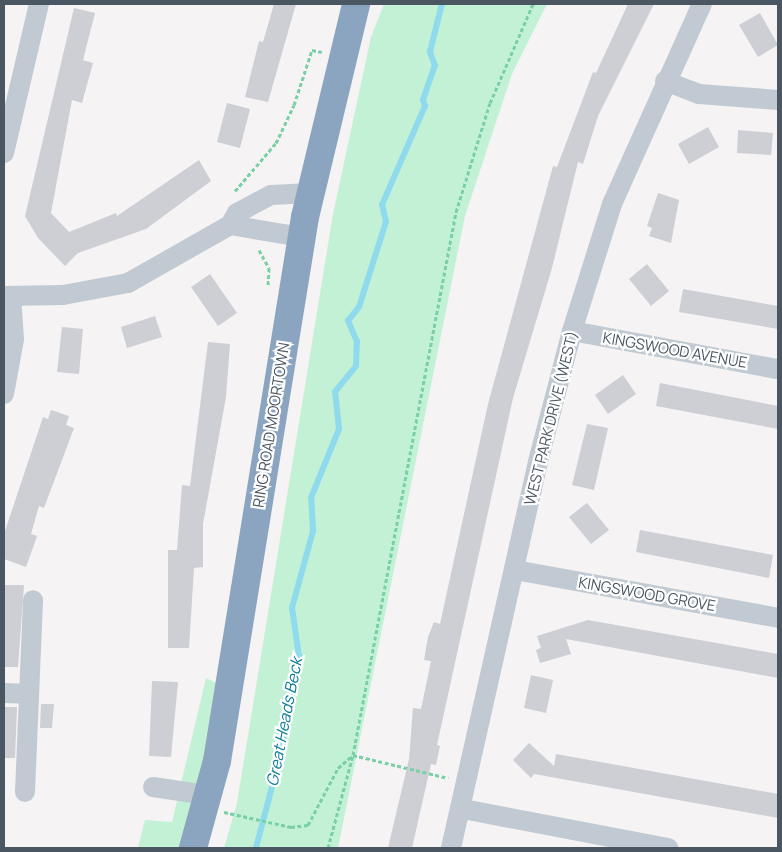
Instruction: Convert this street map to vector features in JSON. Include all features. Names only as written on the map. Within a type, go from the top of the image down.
[{"type":"highway","name":"RING ROAD MOORTOWN","points":[[193,848],[213,803],[217,761],[302,237],[356,4]]},
{"type":"street","points":[[4,153],[10,86],[39,4]]},
{"type":"street","name":"WEST PARK DRIVE (WEST)","points":[[451,848],[463,809],[515,570],[572,331],[612,204],[665,81],[702,4]]},
{"type":"street","points":[[665,81],[699,94],[778,100]]},
{"type":"street","points":[[4,394],[14,339],[7,296],[63,295],[128,283],[281,192],[311,193]]},
{"type":"street","points":[[235,218],[302,237]]},
{"type":"street","name":"KINGSWOOD AVENUE","points":[[572,331],[778,369]]},
{"type":"street","name":"KINGSWOOD GROVE","points":[[515,570],[778,618]]},
{"type":"street","points":[[25,792],[33,600]]},
{"type":"street","points":[[4,693],[29,694]]},
{"type":"street","points":[[153,787],[213,803]]},
{"type":"street","points":[[463,809],[668,848]]},
{"type":"path","points":[[328,848],[353,754],[456,212],[490,103],[533,4]]},
{"type":"path","points":[[235,218],[231,195],[276,143],[294,105],[312,50]]},
{"type":"path","points":[[255,246],[266,260],[268,286]]},
{"type":"path","points":[[353,754],[468,783]]},
{"type":"path","points":[[213,803],[252,820],[308,825],[338,768],[353,754]]},
{"type":"green space","points":[[384,4],[547,4],[512,74],[465,216],[338,848],[224,848],[237,803],[333,214],[371,37]]},
{"type":"green space","points":[[206,678],[218,684],[208,746],[181,848],[138,848],[145,820],[172,822]]},
{"type":"building","points":[[274,4],[296,4],[268,102],[245,97],[259,41],[263,42]]},
{"type":"building","points":[[628,4],[654,4],[598,116],[583,164],[578,162],[552,268],[513,398],[437,745],[440,746],[436,765],[431,764],[412,848],[388,848],[409,759],[413,708],[421,709],[431,661],[424,660],[428,637],[434,622],[440,624],[488,404],[553,166],[557,167],[593,72],[596,73]]},
{"type":"building","points":[[74,8],[95,13],[83,60],[93,63],[82,103],[72,100],[51,213],[69,232],[116,213],[117,216],[199,160],[211,181],[146,229],[78,253],[65,266],[38,238],[25,216]]},
{"type":"building","points":[[760,13],[778,45],[758,57],[739,25]]},
{"type":"building","points":[[227,103],[250,109],[240,148],[217,142]]},
{"type":"building","points":[[708,127],[719,147],[689,164],[678,144]]},
{"type":"building","points":[[738,130],[773,133],[771,155],[737,153]]},
{"type":"building","points":[[658,193],[679,200],[671,243],[649,236],[652,228],[647,226]]},
{"type":"building","points":[[647,264],[669,291],[651,306],[629,279]]},
{"type":"building","points":[[210,274],[237,313],[218,326],[191,287]]},
{"type":"building","points":[[683,289],[778,306],[778,329],[679,312]]},
{"type":"building","points":[[155,316],[162,337],[127,348],[121,327]]},
{"type":"building","points":[[62,327],[83,329],[79,374],[57,372]]},
{"type":"building","points":[[208,342],[230,344],[226,397],[203,524],[203,567],[194,568],[189,648],[168,648],[168,550],[177,550],[182,485],[190,486]]},
{"type":"building","points":[[623,375],[636,394],[608,414],[595,395]]},
{"type":"building","points":[[660,383],[778,406],[778,429],[656,406]]},
{"type":"building","points":[[51,410],[69,416],[66,425],[74,428],[44,508],[39,506],[31,534],[37,536],[26,567],[4,559],[4,534],[43,417],[48,419]]},
{"type":"building","points":[[587,424],[608,428],[594,490],[572,485]]},
{"type":"building","points":[[587,503],[609,530],[591,544],[569,517]]},
{"type":"building","points":[[640,530],[773,555],[769,578],[636,552]]},
{"type":"building","points":[[4,585],[24,585],[18,667],[4,667]]},
{"type":"building","points":[[588,620],[778,654],[778,678],[566,639],[571,654],[540,663],[536,650],[541,648],[537,636]]},
{"type":"building","points":[[531,675],[553,680],[546,713],[524,708]]},
{"type":"building","points":[[152,681],[178,682],[171,757],[149,756]]},
{"type":"building","points":[[41,704],[54,704],[52,728],[40,728]]},
{"type":"building","points":[[4,707],[17,707],[15,758],[4,758]]},
{"type":"building","points":[[529,743],[554,766],[556,754],[778,794],[778,818],[534,774],[531,778],[513,760]]},
{"type":"waterway","name":"Great Heads Beck","points":[[256,848],[281,753],[299,657],[292,608],[313,531],[311,498],[339,429],[335,392],[356,366],[357,342],[348,321],[359,307],[386,222],[382,205],[425,106],[423,100],[435,66],[430,52],[442,4]]}]
